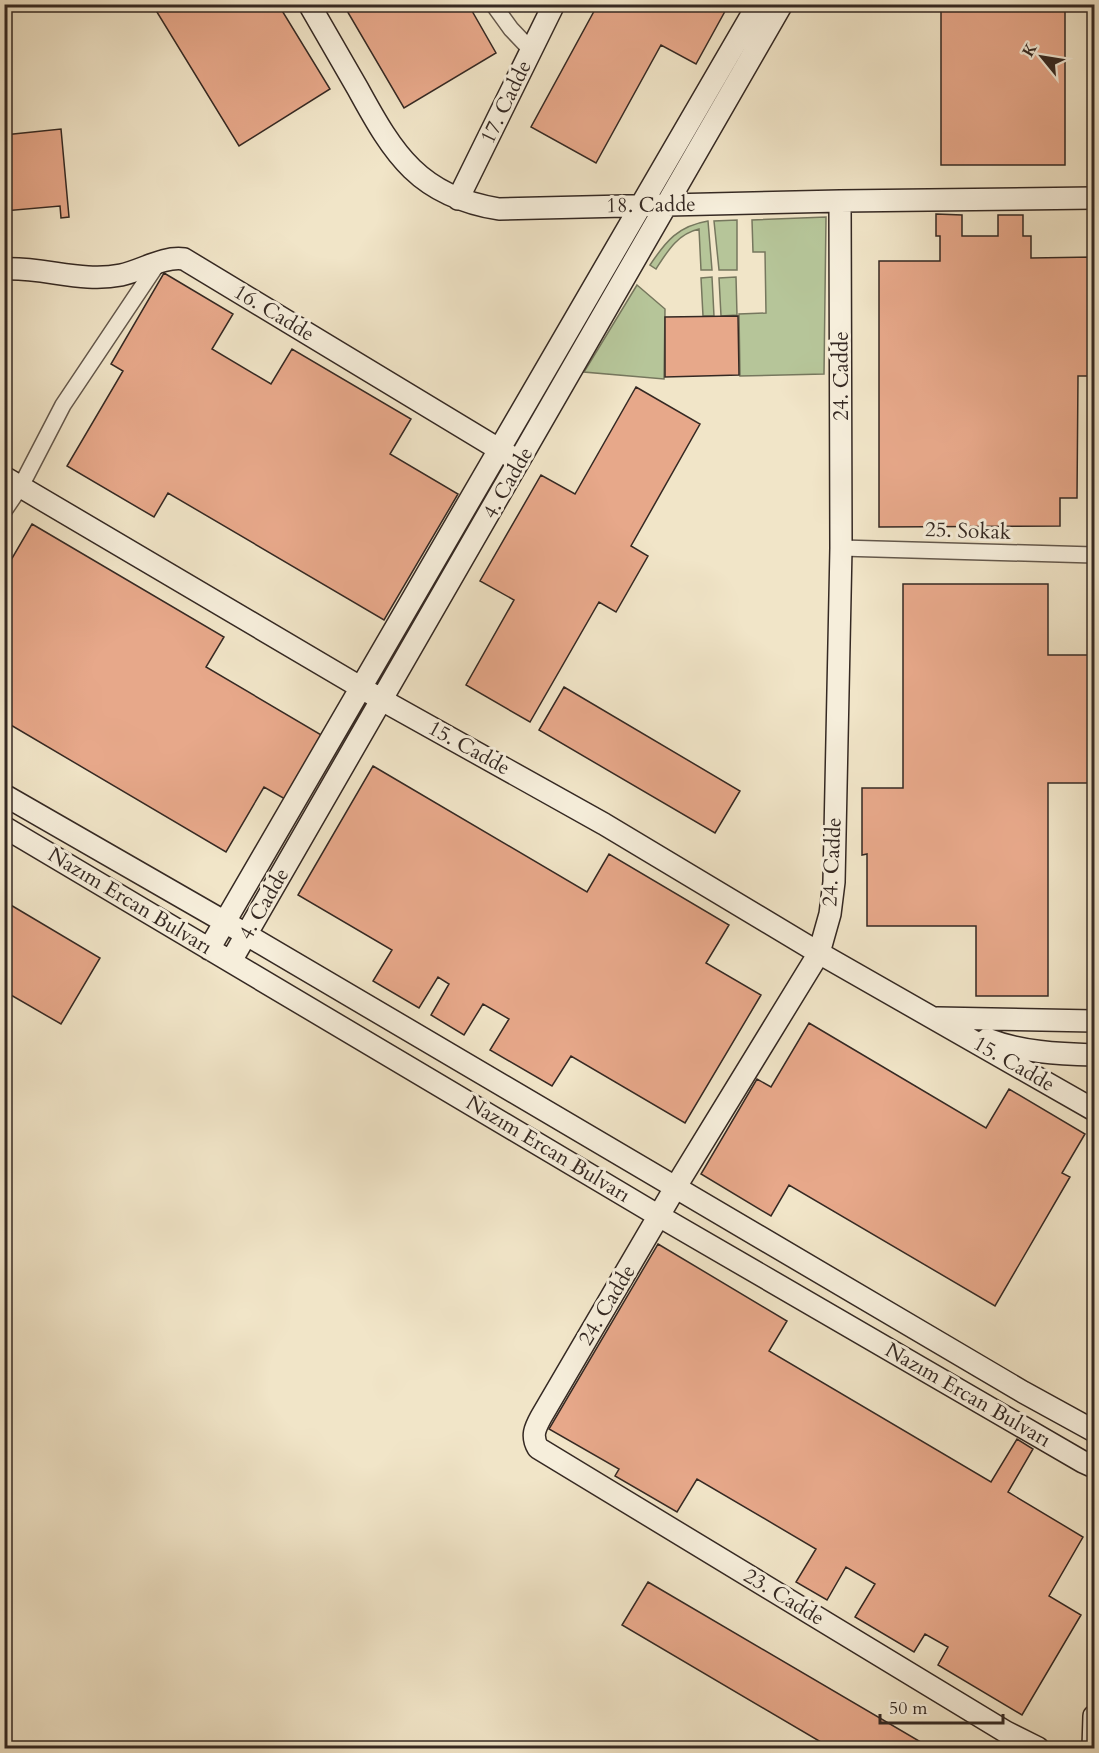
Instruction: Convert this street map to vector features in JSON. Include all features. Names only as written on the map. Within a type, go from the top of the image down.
[{"type":"street","name":"18. Cadde","points":[[309,4],[377,125],[395,152],[435,188],[458,199],[499,208],[1095,198]]},
{"type":"street","points":[[494,4],[511,29],[531,50]]},
{"type":"street","name":"17. Cadde","points":[[458,199],[554,4]]},
{"type":"street","name":"4. Cadde","points":[[209,949],[758,4]]},
{"type":"street","name":"4. Cadde","points":[[231,961],[782,4]]},
{"type":"street","name":"24. Cadde","points":[[534,1442],[533,1434],[541,1417],[675,1188],[819,953],[830,914],[834,882],[841,548],[840,201]]},
{"type":"street","name":"16. Cadde","points":[[4,269],[98,277],[123,274],[177,258],[190,262],[520,462]]},
{"type":"street","points":[[4,511],[13,482],[158,263]]},
{"type":"street","name":"15. Cadde","points":[[13,482],[382,700],[604,824],[819,953],[1095,1110]]},
{"type":"street","name":"25. Sokak","points":[[841,548],[1095,555]]},
{"type":"street","name":"Nazım Ercan Bulvarı","points":[[4,795],[225,922],[1063,1415],[1095,1431]]},
{"type":"street","name":"Nazım Ercan Bulvarı","points":[[4,827],[659,1216],[1095,1467]]},
{"type":"street","name":"15. Cadde","points":[[934,1018],[1095,1021]]},
{"type":"street","name":"15. Cadde","points":[[934,1018],[1014,1048],[1095,1055]]},
{"type":"street","name":"23. Cadde","points":[[534,1442],[538,1448],[1006,1732],[1038,1749]]},
{"type":"street","points":[[1093,1749],[1095,1716]]},
{"type":"green space","points":[[826,217],[824,374],[740,376],[739,314],[766,313],[765,252],[753,252],[752,220]]},
{"type":"green space","points":[[737,220],[737,270],[719,270],[714,221]]},
{"type":"green space","points":[[708,221],[712,270],[701,270],[699,229],[679,239],[656,269],[650,265],[674,236],[698,223]]},
{"type":"green space","points":[[712,277],[714,316],[703,316],[701,278]]},
{"type":"green space","points":[[736,277],[737,315],[721,316],[719,278]]},
{"type":"green space","points":[[637,285],[665,309],[664,379],[584,372]]},
{"type":"building","points":[[152,4],[278,4],[330,89],[239,146]]},
{"type":"building","points":[[343,4],[468,4],[496,53],[404,108]]},
{"type":"building","points":[[598,4],[729,4],[696,64],[661,45],[596,163],[531,127]]},
{"type":"building","points":[[941,4],[1065,4],[1065,165],[941,165]]},
{"type":"building","points":[[61,129],[69,217],[61,218],[60,206],[4,211],[4,135]]},
{"type":"building","points":[[936,214],[962,215],[962,236],[998,236],[998,215],[1023,215],[1023,236],[1031,236],[1031,258],[1094,257],[1094,376],[1078,376],[1077,498],[1060,498],[1060,526],[879,527],[879,261],[940,261],[940,236],[936,236]]},
{"type":"building","points":[[164,273],[233,314],[212,349],[271,384],[292,349],[411,419],[390,454],[458,494],[384,620],[168,493],[154,517],[67,466],[123,371],[111,364]]},
{"type":"building","points":[[738,316],[739,375],[665,377],[665,317]]},
{"type":"building","points":[[636,387],[700,424],[631,546],[648,556],[616,612],[599,602],[530,722],[466,685],[514,600],[480,581],[541,475],[575,494]]},
{"type":"building","points":[[32,524],[224,637],[206,667],[323,736],[285,799],[264,787],[226,852],[4,721],[4,572]]},
{"type":"building","points":[[903,584],[1048,584],[1048,655],[1091,655],[1091,783],[1048,783],[1048,996],[976,996],[976,926],[867,926],[867,854],[862,855],[862,788],[903,788]]},
{"type":"building","points":[[564,687],[740,791],[715,833],[539,730]]},
{"type":"building","points":[[373,766],[587,892],[609,854],[729,925],[706,963],[761,995],[685,1123],[571,1056],[552,1086],[490,1050],[509,1019],[483,1004],[464,1035],[431,1015],[449,984],[438,977],[419,1008],[373,981],[392,950],[298,895]]},
{"type":"building","points":[[4,901],[100,958],[61,1024],[4,991]]},
{"type":"building","points":[[809,1023],[986,1128],[1009,1089],[1085,1134],[1062,1173],[1070,1177],[995,1306],[789,1185],[771,1216],[701,1174],[757,1079],[771,1087]]},
{"type":"building","points":[[658,1244],[787,1321],[769,1351],[991,1482],[1017,1439],[1033,1449],[1008,1492],[1083,1537],[1049,1596],[1081,1615],[1022,1715],[938,1665],[948,1647],[925,1634],[914,1652],[855,1617],[875,1584],[846,1567],[827,1600],[796,1582],[816,1549],[697,1479],[677,1512],[615,1476],[619,1469],[549,1429]]},
{"type":"building","points":[[648,1582],[931,1748],[831,1748],[622,1625]]}]
